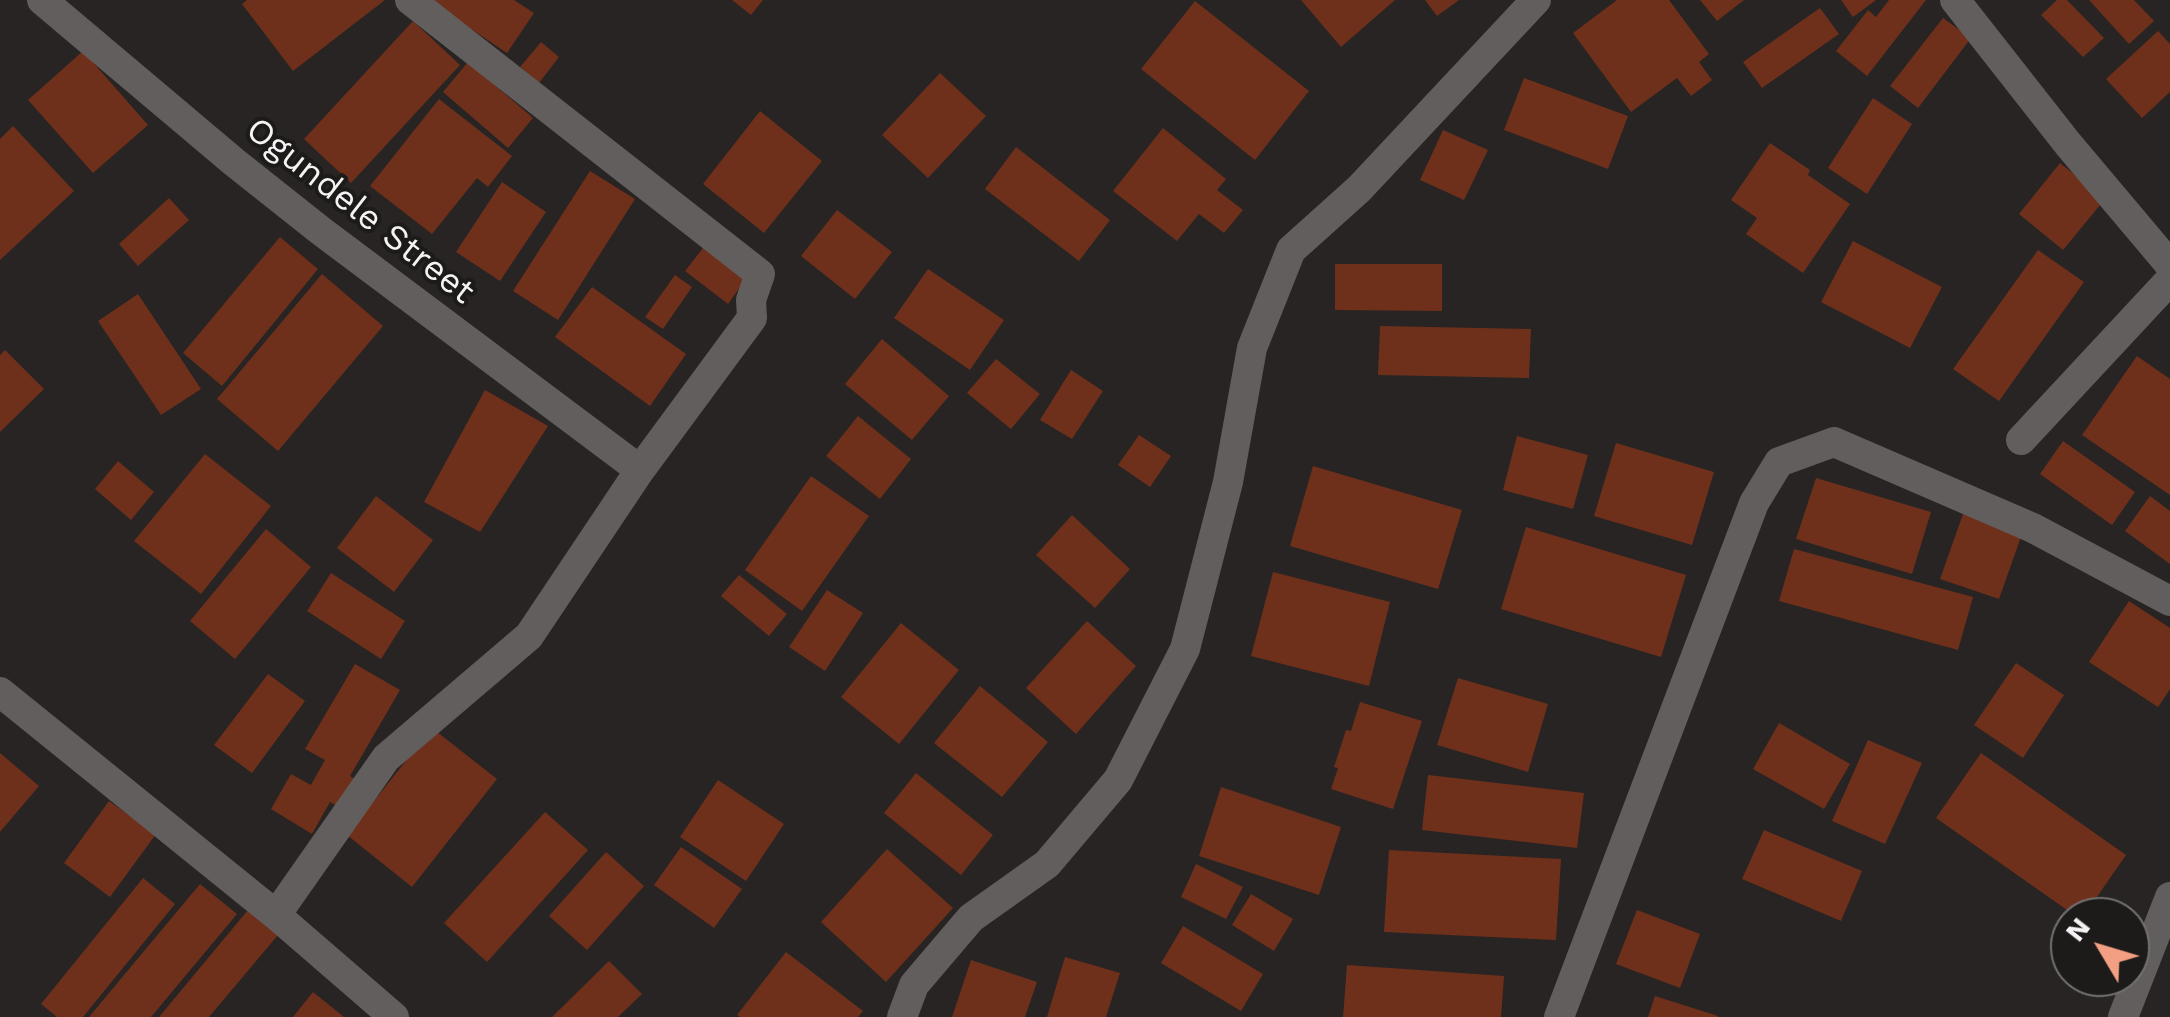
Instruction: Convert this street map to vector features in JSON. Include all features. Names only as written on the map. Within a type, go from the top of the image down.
[{"type":"street","name":"Ogundele Street","points":[[42,0],[321,231],[640,470]]},
{"type":"street","points":[[276,914],[386,758],[529,636],[640,470],[752,318],[751,300],[760,274],[410,0]]},
{"type":"street","points":[[902,1017],[914,985],[971,918],[1047,864],[1118,780],[1185,649],[1228,482],[1252,348],[1291,250],[1359,188],[1536,0]]},
{"type":"street","points":[[1955,0],[2170,265]]},
{"type":"street","points":[[2021,440],[2170,280]]},
{"type":"street","points":[[1559,1017],[1754,503],[1779,462],[1834,442],[2033,528],[2170,601]]},
{"type":"street","points":[[0,692],[276,914],[394,1017]]},
{"type":"street","points":[[2123,1017],[2170,897]]},
{"type":"building","points":[[247,0],[385,0],[293,71],[242,4]]},
{"type":"building","points":[[428,0],[514,0],[534,13],[507,53]]},
{"type":"building","points":[[732,0],[763,0],[751,15]]},
{"type":"building","points":[[1301,0],[1395,0],[1341,47]]},
{"type":"building","points":[[1425,0],[1459,0],[1437,16]]},
{"type":"building","points":[[1617,0],[1669,0],[1709,54],[1699,62],[1712,80],[1691,96],[1677,78],[1631,112],[1573,33]]},
{"type":"building","points":[[1700,0],[1744,0],[1717,21]]},
{"type":"building","points":[[1841,0],[1876,0],[1853,17]]},
{"type":"building","points":[[1889,0],[1926,0],[1867,76],[1836,51],[1868,10],[1876,17]]},
{"type":"building","points":[[2057,0],[2067,0],[2104,38],[2083,57],[2041,15]]},
{"type":"building","points":[[2089,0],[2134,0],[2154,21],[2129,44]]},
{"type":"building","points":[[1195,1],[1309,91],[1255,160],[1141,69]]},
{"type":"building","points":[[1820,8],[1839,34],[1762,88],[1743,62]]},
{"type":"building","points":[[1943,18],[1971,38],[1918,108],[1890,86]]},
{"type":"building","points":[[413,21],[460,65],[351,183],[304,139]]},
{"type":"building","points":[[2158,31],[2170,44],[2170,92],[2142,118],[2106,79]]},
{"type":"building","points":[[541,42],[559,57],[539,83],[520,67]]},
{"type":"building","points":[[83,51],[148,125],[93,173],[28,100]]},
{"type":"building","points":[[468,62],[533,118],[508,148],[443,92]]},
{"type":"building","points":[[940,73],[986,116],[928,178],[882,135]]},
{"type":"building","points":[[1524,78],[1628,116],[1608,169],[1504,130]]},
{"type":"building","points":[[1873,98],[1912,124],[1867,194],[1828,168]]},
{"type":"building","points":[[439,99],[512,156],[488,187],[477,178],[432,234],[370,186]]},
{"type":"building","points":[[760,111],[822,161],[764,233],[703,184]]},
{"type":"building","points":[[13,126],[74,191],[0,260],[0,139]]},
{"type":"building","points":[[1163,128],[1226,179],[1217,190],[1243,210],[1224,233],[1199,214],[1177,241],[1113,191]]},
{"type":"building","points":[[1443,130],[1488,150],[1464,200],[1420,180]]},
{"type":"building","points":[[1770,143],[1850,204],[1803,273],[1746,234],[1757,218],[1731,200]]},
{"type":"building","points":[[1016,147],[1110,220],[1079,261],[985,189]]},
{"type":"building","points":[[2060,163],[2105,199],[2063,250],[2019,214]]},
{"type":"building","points":[[590,171],[635,199],[558,320],[513,291]]},
{"type":"building","points":[[502,182],[546,212],[500,281],[456,252]]},
{"type":"building","points":[[169,198],[189,220],[138,266],[119,244]]},
{"type":"building","points":[[837,210],[892,252],[855,299],[801,256]]},
{"type":"building","points":[[280,237],[318,269],[222,386],[183,353]]},
{"type":"building","points":[[1853,241],[1942,287],[1910,348],[1821,302]]},
{"type":"building","points":[[707,243],[748,276],[728,304],[685,271]]},
{"type":"building","points":[[2038,250],[2084,282],[1999,401],[1953,369]]},
{"type":"building","points":[[1335,264],[1442,264],[1442,311],[1335,310]]},
{"type":"building","points":[[928,269],[1004,320],[970,370],[894,318]]},
{"type":"building","points":[[322,274],[383,326],[278,451],[217,399]]},
{"type":"building","points":[[675,275],[692,287],[663,329],[645,317]]},
{"type":"building","points":[[592,287],[686,354],[650,406],[555,337]]},
{"type":"building","points":[[138,294],[201,389],[161,415],[98,321]]},
{"type":"building","points":[[1380,326],[1531,329],[1529,378],[1378,375]]},
{"type":"building","points":[[882,339],[949,396],[912,440],[845,384]]},
{"type":"building","points":[[5,350],[44,389],[0,432],[0,355]]},
{"type":"building","points":[[2137,356],[2170,379],[2170,495],[2082,435]]},
{"type":"building","points":[[996,359],[1040,394],[1011,429],[967,393]]},
{"type":"building","points":[[1071,370],[1103,391],[1072,439],[1040,420]]},
{"type":"building","points":[[485,390],[548,426],[480,532],[424,502]]},
{"type":"building","points":[[858,416],[911,459],[880,499],[826,456]]},
{"type":"building","points":[[1139,435],[1171,456],[1150,487],[1118,465]]},
{"type":"building","points":[[1517,436],[1588,455],[1573,509],[1503,490]]},
{"type":"building","points":[[2063,441],[2135,492],[2112,525],[2040,474]]},
{"type":"building","points":[[1616,443],[1714,472],[1692,545],[1594,516]]},
{"type":"building","points":[[205,454],[271,506],[201,594],[134,541]]},
{"type":"building","points":[[118,461],[154,492],[131,520],[95,489]]},
{"type":"building","points":[[1313,466],[1462,510],[1438,589],[1290,546]]},
{"type":"building","points":[[811,476],[869,516],[802,611],[745,570]]},
{"type":"building","points":[[1816,478],[1931,512],[1912,574],[1796,539]]},
{"type":"building","points":[[376,496],[433,540],[394,592],[337,548]]},
{"type":"building","points":[[2150,496],[2170,511],[2170,564],[2125,531]]},
{"type":"building","points":[[1963,514],[2022,534],[1999,599],[1940,579]]},
{"type":"building","points":[[1072,515],[1130,569],[1095,608],[1036,555]]},
{"type":"building","points":[[1526,527],[1686,575],[1661,657],[1501,609]]},
{"type":"building","points":[[266,529],[311,567],[235,659],[190,621]]},
{"type":"building","points":[[1794,549],[1973,597],[1958,650],[1779,601]]},
{"type":"building","points":[[1273,572],[1390,602],[1369,686],[1251,656]]},
{"type":"building","points":[[331,573],[405,621],[381,659],[307,611]]},
{"type":"building","points":[[739,575],[787,614],[769,636],[721,596]]},
{"type":"building","points":[[827,590],[863,613],[825,671],[789,647]]},
{"type":"building","points":[[2129,601],[2170,628],[2170,689],[2158,707],[2089,662]]},
{"type":"building","points":[[1087,621],[1136,666],[1076,734],[1026,688]]},
{"type":"building","points":[[901,623],[959,670],[899,744],[841,697]]},
{"type":"building","points":[[2016,663],[2064,695],[2023,758],[1974,725]]},
{"type":"building","points":[[355,664],[400,690],[350,776],[360,782],[344,810],[330,802],[312,834],[271,809],[291,774],[311,785],[325,760],[305,749]]},
{"type":"building","points":[[268,674],[305,701],[252,773],[214,745]]},
{"type":"building","points":[[1458,678],[1548,704],[1528,772],[1437,745]]},
{"type":"building","points":[[980,686],[1048,742],[1002,797],[934,743]]},
{"type":"building","points":[[1360,702],[1422,721],[1393,809],[1331,789],[1346,730],[1351,731]]},
{"type":"building","points":[[1779,723],[1850,764],[1824,809],[1753,769]]},
{"type":"building","points":[[432,728],[497,779],[412,887],[347,835]]},
{"type":"building","points":[[1868,740],[1922,763],[1885,844],[1832,821]]},
{"type":"building","points":[[0,753],[39,786],[0,832]]},
{"type":"building","points":[[1981,753],[2126,855],[2097,897],[2050,898],[1936,818]]},
{"type":"building","points":[[916,773],[993,835],[961,875],[884,813]]},
{"type":"building","points":[[1428,775],[1584,793],[1577,848],[1422,830]]},
{"type":"building","points":[[718,780],[784,824],[746,881],[680,837]]},
{"type":"building","points":[[1221,787],[1341,827],[1319,895],[1199,856]]},
{"type":"building","points":[[109,801],[156,834],[110,897],[64,863]]},
{"type":"building","points":[[545,812],[588,850],[487,962],[444,923]]},
{"type":"building","points":[[1764,830],[1862,871],[1841,921],[1742,879]]},
{"type":"building","points":[[681,847],[742,889],[714,928],[654,885]]},
{"type":"building","points":[[887,849],[953,908],[886,982],[821,922]]},
{"type":"building","points":[[1389,850],[1561,859],[1556,940],[1384,932]]},
{"type":"building","points":[[606,852],[644,886],[587,950],[549,916]]},
{"type":"building","points":[[1196,864],[1243,887],[1226,919],[1181,897]]},
{"type":"building","points":[[143,878],[175,904],[83,1017],[57,1017],[41,1004]]},
{"type":"building","points":[[200,884],[237,914],[151,1017],[89,1017]]},
{"type":"building","points":[[1251,894],[1293,919],[1274,951],[1232,925]]},
{"type":"building","points":[[248,910],[278,935],[209,1017],[159,1017]]},
{"type":"building","points":[[1637,910],[1700,934],[1680,988],[1616,964]]},
{"type":"building","points":[[1183,926],[1263,974],[1241,1011],[1161,963]]},
{"type":"building","points":[[786,952],[863,1011],[858,1017],[737,1015]]},
{"type":"building","points":[[1065,957],[1120,973],[1106,1017],[1047,1017]]},
{"type":"building","points":[[971,960],[1037,982],[1025,1017],[952,1017]]},
{"type":"building","points":[[609,961],[642,994],[618,1017],[552,1017]]},
{"type":"building","points":[[1347,965],[1504,976],[1501,1017],[1343,1017]]},
{"type":"building","points":[[313,992],[344,1017],[293,1017]]},
{"type":"building","points":[[1655,996],[1718,1016],[1718,1017],[1648,1017]]}]
